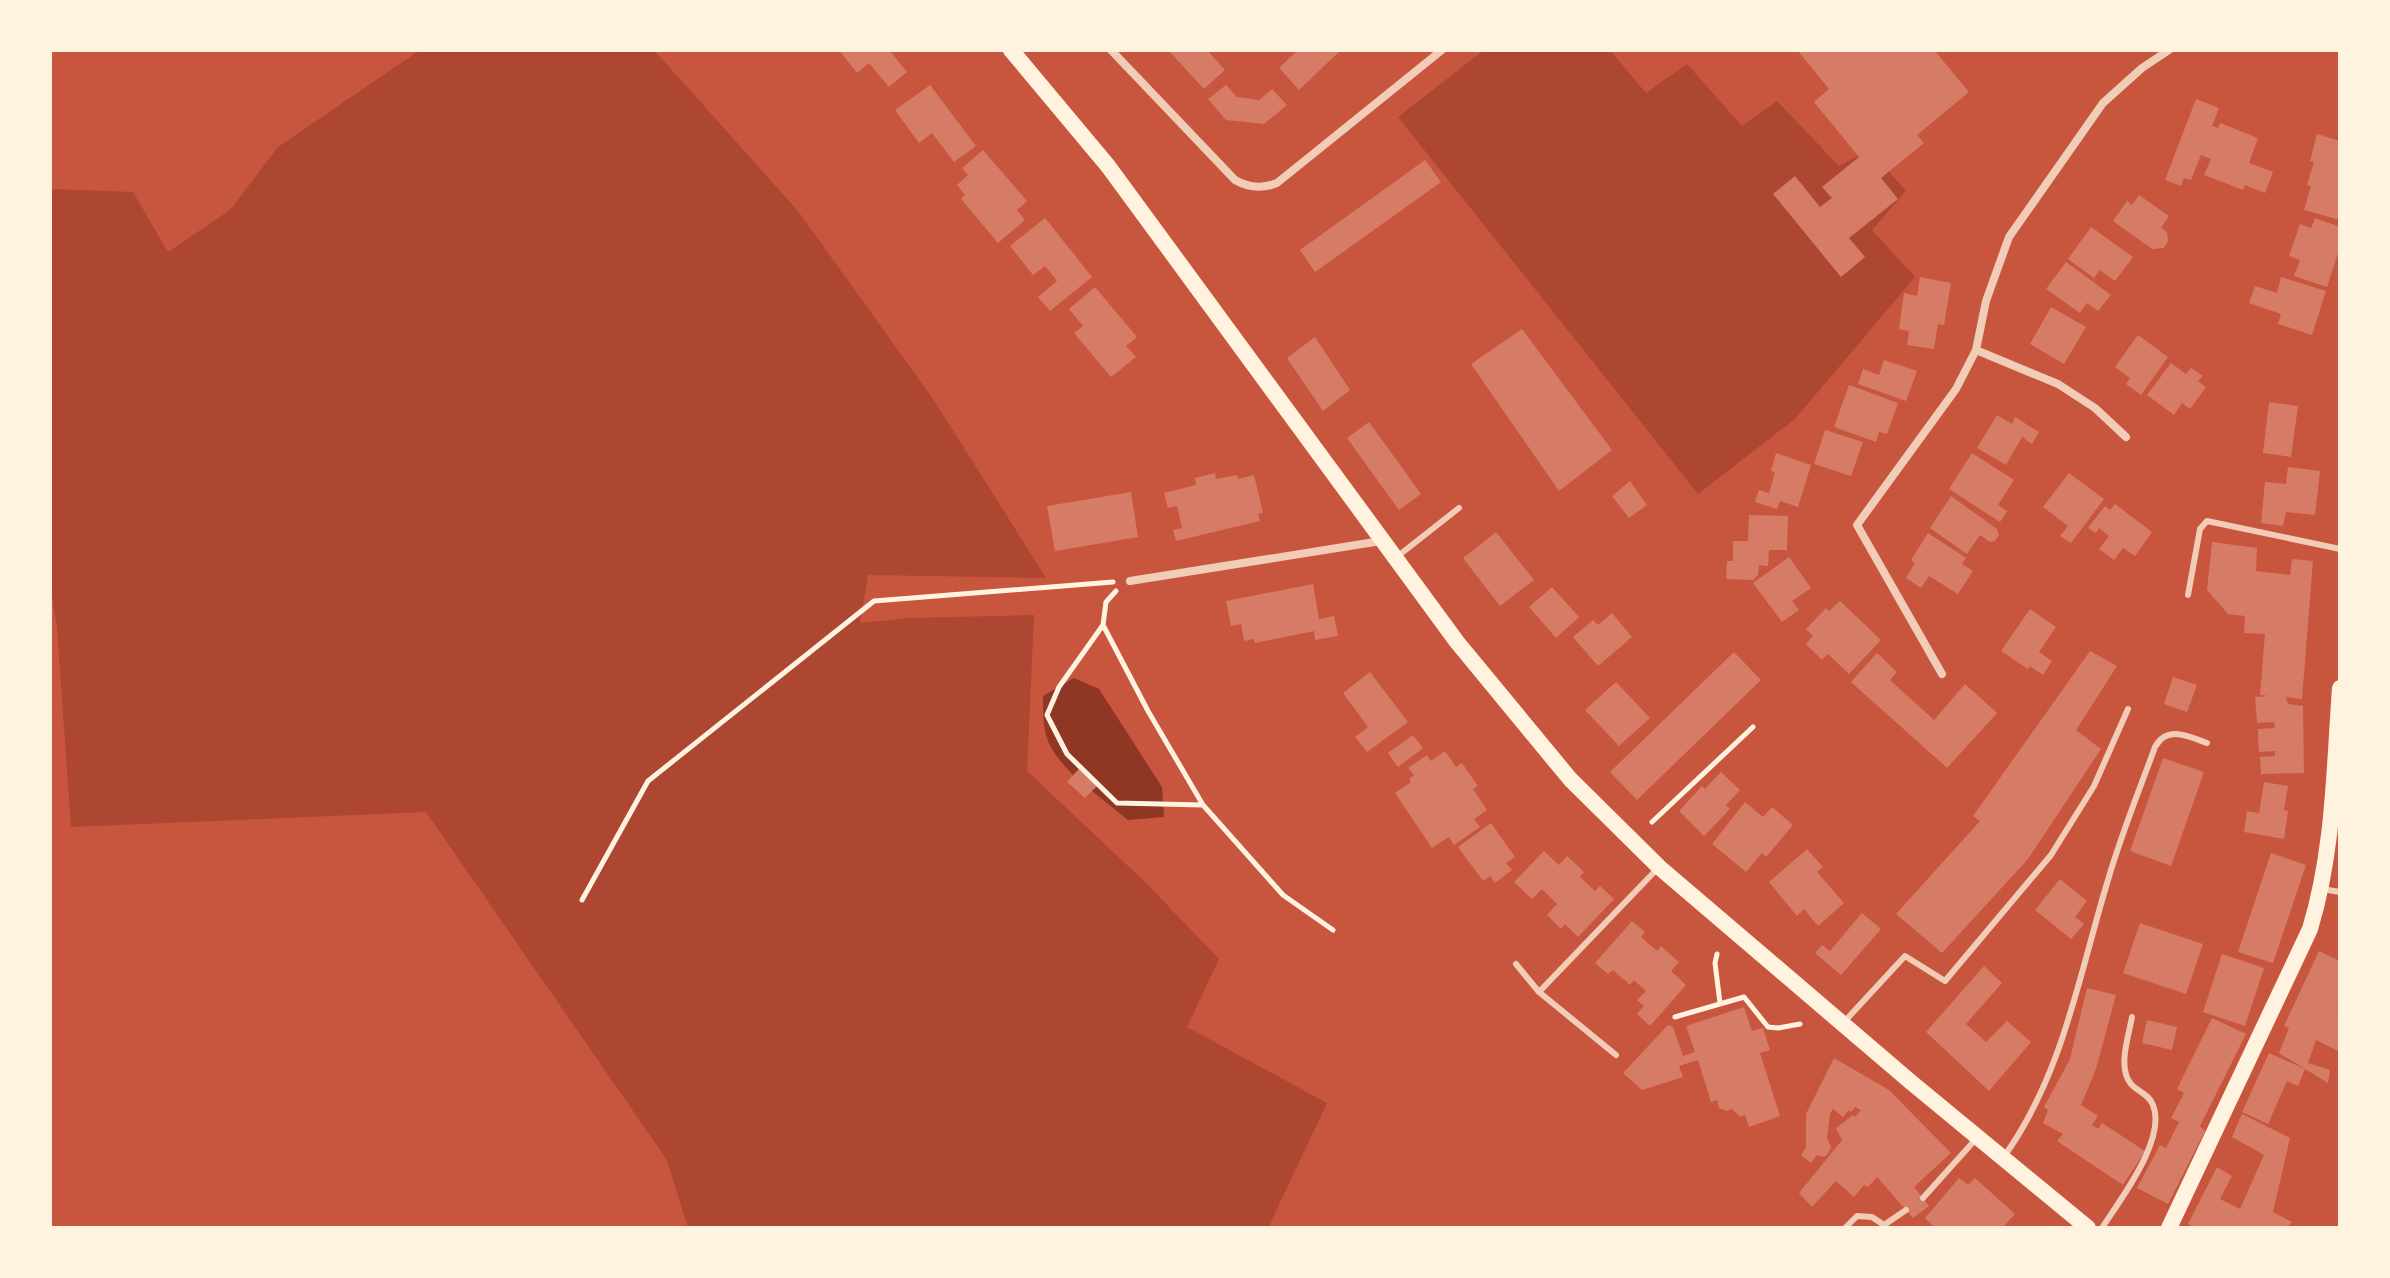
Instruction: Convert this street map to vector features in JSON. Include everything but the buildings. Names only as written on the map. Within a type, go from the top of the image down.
[{"type":"main road","points":[[1011,50],[1108,166],[1457,642],[1538,743],[1578,787],[1659,867],[2088,1228]]},
{"type":"main road","points":[[2169,1228],[2304,942],[2322,889],[2329,851],[2340,688]]},
{"type":"street","points":[[1111,50],[1235,180],[1255,187],[1277,183],[1442,50]]},
{"type":"street","points":[[1942,674],[1857,525],[1956,389],[1976,350],[1986,301],[2009,237],[2103,103],[2142,68],[2169,50]]},
{"type":"street","points":[[1976,350],[2058,384],[2095,408],[2126,437]]},
{"type":"street","points":[[1127,581],[1382,541]]},
{"type":"lane","points":[[1395,559],[1459,508]]},
{"type":"lane","points":[[2188,595],[2200,529],[2207,521],[2340,549]]},
{"type":"lane","points":[[1842,1024],[1905,956],[1945,981],[2051,855],[2094,786],[2128,709]]},
{"type":"lane","points":[[2003,1158],[2020,1134],[2057,1059],[2107,881],[2155,747],[2160,738],[2178,733],[2207,743]]},
{"type":"lane","points":[[1539,992],[1659,867]]},
{"type":"lane","points":[[2322,889],[2340,892]]},
{"type":"lane","points":[[1516,964],[1539,992],[1616,1055]]},
{"type":"lane","points":[[2102,1228],[2139,1167],[2156,1126],[2153,1104],[2126,1074],[2125,1059],[2132,1017]]},
{"type":"lane","points":[[1923,1198],[1978,1137]]},
{"type":"lane","points":[[1845,1228],[1857,1216],[1872,1217],[1884,1225],[1906,1210]]},
{"type":"path","points":[[1127,581],[1106,602],[1103,625],[1059,687],[1047,715],[1067,754],[1117,803],[1203,805]]},
{"type":"path","points":[[582,900],[648,781],[874,601],[1127,581]]},
{"type":"path","points":[[1103,625],[1148,711],[1203,805],[1283,895],[1333,930]]},
{"type":"path","points":[[1652,822],[1753,727]]},
{"type":"path","points":[[1717,954],[1715,963],[1720,1003]]},
{"type":"path","points":[[1675,1017],[1744,997],[1768,1027],[1800,1024]]},
{"type":"shaded area","points":[[420,50],[654,50],[798,211],[935,402],[1046,578],[868,575],[860,623],[910,618],[1034,615],[1027,771],[1145,882],[1219,959],[1187,1027],[1327,1103],[1268,1228],[688,1228],[667,1160],[426,812],[71,827],[57,628],[50,586],[50,189],[133,192],[168,252],[230,210],[278,147]]},
{"type":"shaded area","points":[[1484,50],[1610,50],[1646,93],[1687,64],[1742,126],[1777,101],[1839,166],[1870,150],[1906,191],[1872,230],[1915,277],[1795,419],[1698,494],[1398,117]]},
{"type":"shaded area","points":[[1074,678],[1099,689],[1162,787],[1164,817],[1128,820],[1092,791],[1079,769],[1073,775],[1056,756],[1045,731],[1043,696]]}]
